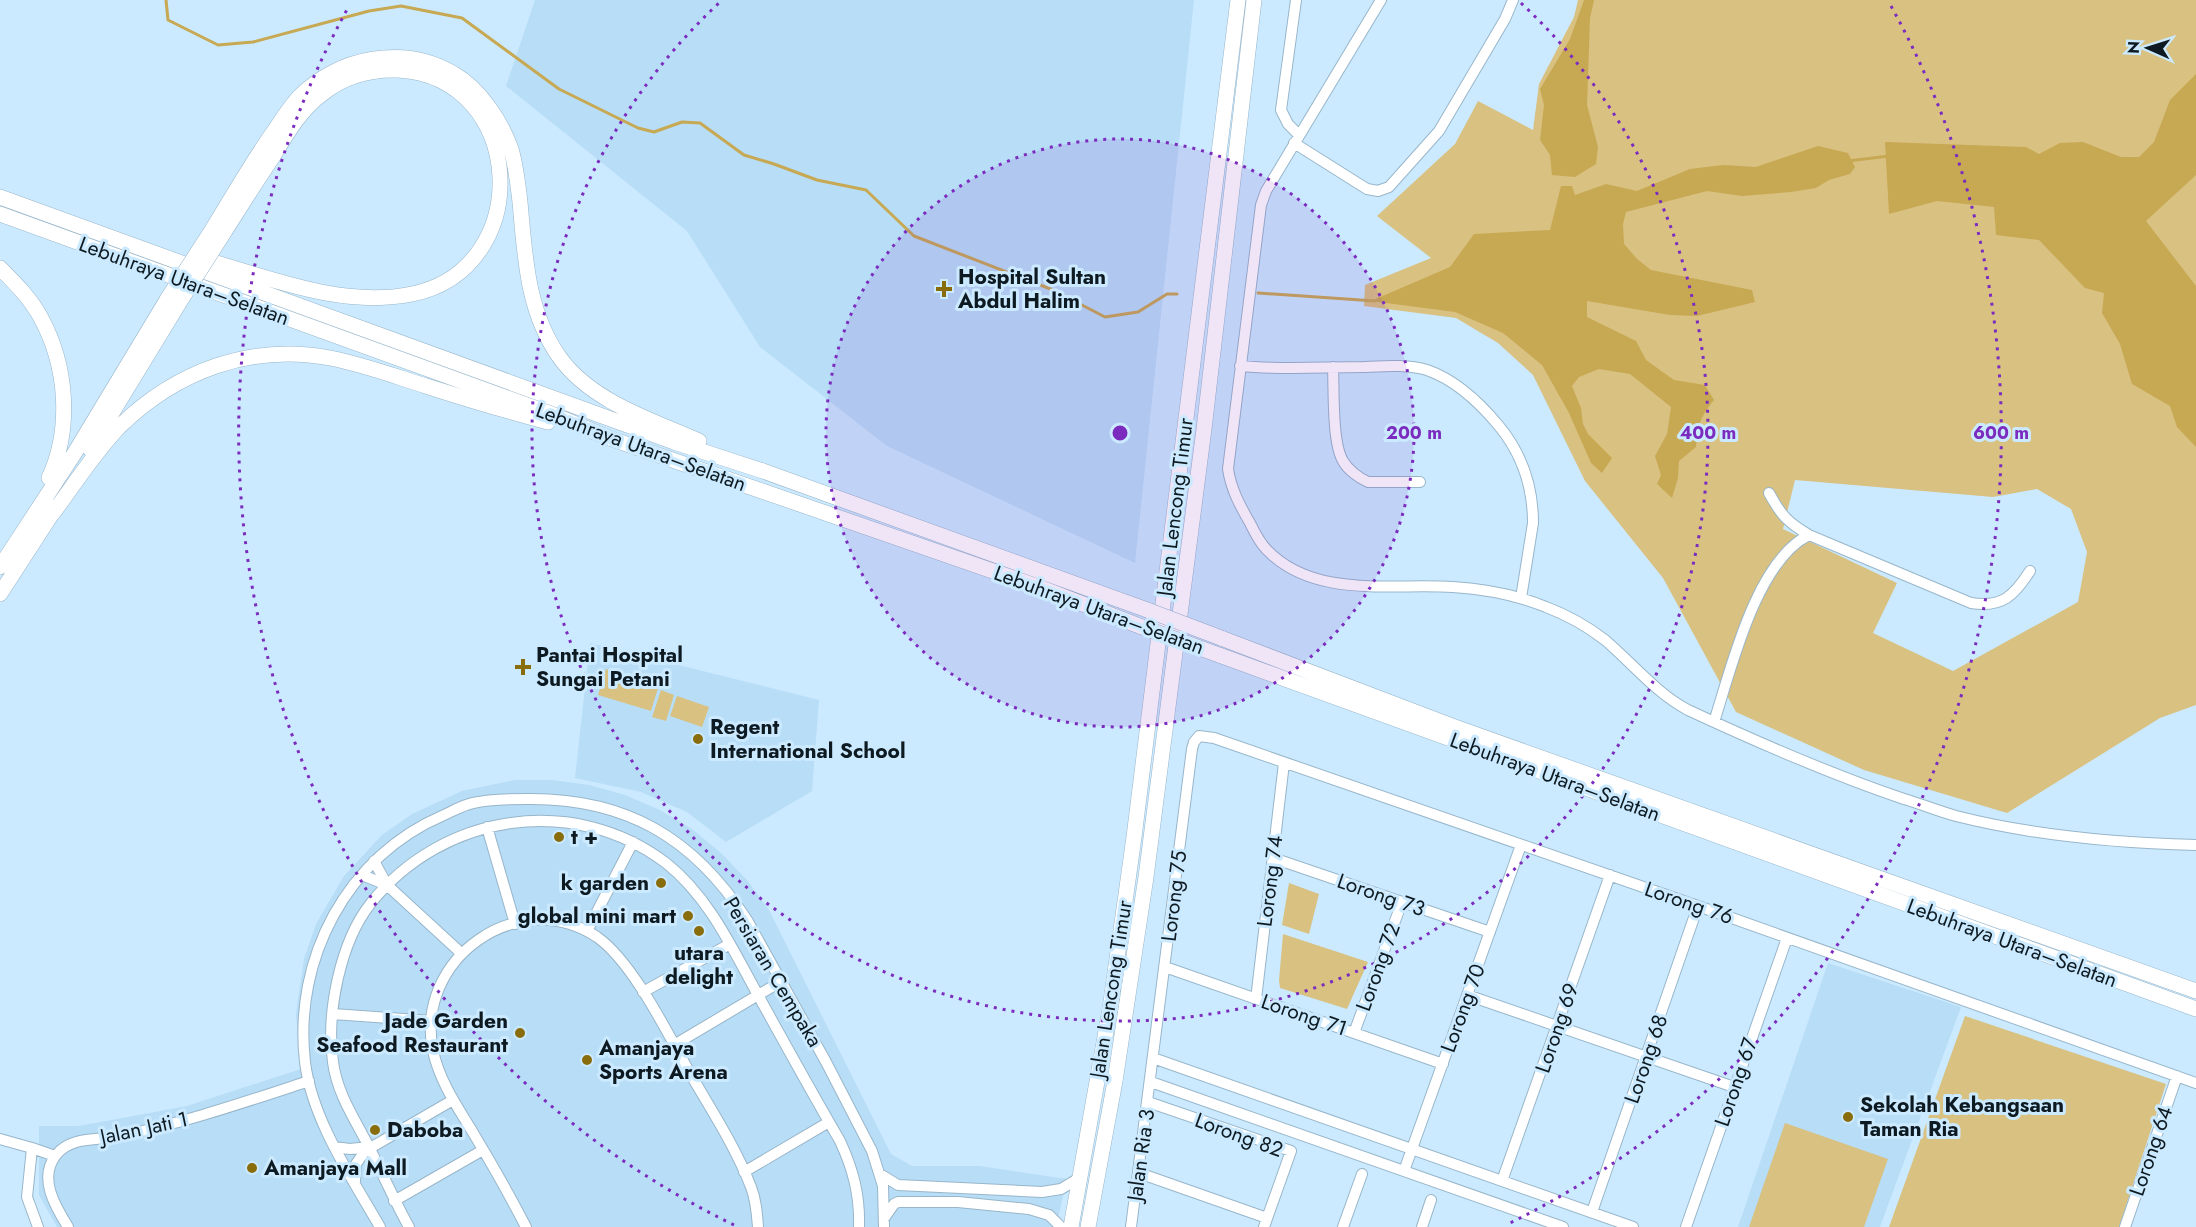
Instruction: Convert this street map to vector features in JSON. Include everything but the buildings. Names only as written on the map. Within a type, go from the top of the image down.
[{"type":"highway","name":"Jalan Lencong Timur","points":[[1071,1227],[1110,1009],[1132,849],[1238,0]]},
{"type":"highway","name":"Jalan Lencong Timur","points":[[1088,1227],[1115,1081],[1146,877],[1206,417],[1254,0]]},
{"type":"highway","points":[[217,232],[266,142],[290,108],[310,87],[333,72],[356,63],[377,59],[404,58],[438,66],[453,73],[470,87],[489,108],[505,134],[517,176],[531,293],[542,326],[561,359],[589,386],[631,411],[764,471]]},
{"type":"highway","points":[[0,567],[174,300],[217,232],[305,109],[334,85],[365,72],[404,70],[440,81],[464,97],[474,108],[492,135],[500,163],[500,193],[493,224],[487,238],[472,259],[455,274],[433,288],[414,294],[374,298],[331,294],[85,228]]},
{"type":"highway","name":"Lebuhraya Utara–Selatan","points":[[0,197],[674,442],[764,471],[1150,611],[1452,726],[2196,991]]},
{"type":"highway","name":"Lebuhraya Utara–Selatan","points":[[0,214],[549,413],[609,438],[1039,586],[1142,627],[2196,1009]]},
{"type":"highway","points":[[0,268],[40,316],[55,352],[63,398],[62,435],[55,466],[16,542]]},
{"type":"highway","points":[[0,594],[52,513],[174,300]]},
{"type":"highway","points":[[52,513],[106,441],[147,402],[184,378],[206,368],[249,356],[287,354],[330,358],[609,438]]},
{"type":"street","points":[[1296,0],[1281,110],[1296,139],[1367,189],[1378,191],[1389,187],[1439,131],[1505,19],[1513,0]]},
{"type":"street","points":[[1381,0],[1263,197],[1228,469],[1231,485],[1241,507],[1261,544],[1268,552],[1292,569],[1333,583],[1454,587],[1490,591],[1546,607],[1604,639],[1672,702],[1819,767],[1953,815],[2064,837],[2139,844],[2196,845]]},
{"type":"street","points":[[1240,366],[1299,369],[1404,366],[1429,371],[1469,395],[1507,436],[1520,458],[1526,475],[1533,511],[1521,598]]},
{"type":"street","points":[[1333,367],[1337,444],[1344,463],[1361,479],[1368,482],[1420,482]]},
{"type":"street","points":[[1769,493],[1780,514],[1790,524],[1809,535],[1971,603],[1984,605],[1997,603],[2010,597],[2030,571]]},
{"type":"street","points":[[1714,722],[1739,645],[1766,581],[1790,546],[1809,535]]},
{"type":"street","name":"Lorong 76","points":[[1199,736],[1214,738],[1610,875],[2196,1083]]},
{"type":"street","name":"Lorong 75","points":[[1151,1082],[1192,749],[1199,736]]},
{"type":"street","name":"Lorong 74","points":[[1256,999],[1284,763]]},
{"type":"street","name":"Persiaran Cempaka","points":[[380,1227],[334,1147],[309,1081],[304,1035],[309,979],[315,955],[328,923],[348,890],[375,861],[416,829],[472,803],[512,799],[552,799],[600,805],[660,832],[700,862],[740,910],[860,1125],[880,1174],[885,1222]]},
{"type":"street","points":[[409,1227],[339,1090],[333,1062],[333,1014],[337,984],[345,956],[370,904],[414,861],[430,851],[487,827],[539,820],[599,828],[633,843],[665,862],[691,885],[730,944],[850,1163],[857,1186],[859,1227]]},
{"type":"street","points":[[487,827],[514,924]]},
{"type":"street","points":[[587,931],[633,843]]},
{"type":"street","name":"Lorong 70","points":[[1404,1171],[1521,845]]},
{"type":"street","name":"Lorong 73","points":[[1273,858],[1490,932]]},
{"type":"street","points":[[375,861],[387,885]]},
{"type":"street","points":[[362,874],[387,885],[461,953]]},
{"type":"street","name":"Lorong 69","points":[[1502,1181],[1610,875]]},
{"type":"street","name":"Lorong 72","points":[[1354,1033],[1402,902]]},
{"type":"street","name":"Lorong 68","points":[[1592,1212],[1698,906]]},
{"type":"street","points":[[526,1227],[453,1100],[438,1069],[433,1051],[432,1020],[441,984],[461,953],[484,936],[514,924],[543,921],[573,925],[587,931],[611,948],[631,973],[674,1045],[744,1172],[756,1207],[758,1227]]},
{"type":"street","name":"Lorong 67","points":[[1686,1227],[1786,938]]},
{"type":"street","points":[[643,992],[730,944]]},
{"type":"street","name":"Lorong 71","points":[[1165,967],[1443,1064]]},
{"type":"street","points":[[674,1045],[780,982]]},
{"type":"street","points":[[1467,995],[1734,1087]]},
{"type":"street","points":[[333,1014],[432,1020]]},
{"type":"street","points":[[1153,1058],[1633,1227]]},
{"type":"street","name":"Lorong 64","points":[[2125,1227],[2177,1076]]},
{"type":"street","name":"Jalan Jati 1","points":[[55,1156],[66,1147],[81,1141],[151,1130],[309,1081]]},
{"type":"street","points":[[1151,1082],[1563,1227]]},
{"type":"street","name":"Jalan Ria 3","points":[[1131,1227],[1151,1082]]},
{"type":"street","points":[[356,1185],[354,1171],[356,1164],[369,1147],[453,1100]]},
{"type":"street","name":"Lorong 82","points":[[1148,1102],[1291,1151],[1266,1222]]},
{"type":"street","points":[[744,1172],[829,1122]]},
{"type":"street","points":[[0,1139],[55,1156],[50,1165],[48,1179],[53,1202],[68,1227]]},
{"type":"street","points":[[334,1147],[350,1149],[369,1147]]},
{"type":"street","points":[[32,1148],[27,1197],[38,1227]]},
{"type":"street","points":[[394,1201],[483,1150]]},
{"type":"street","points":[[1139,1173],[1266,1222]]},
{"type":"street","points":[[880,1174],[898,1185],[1042,1192],[1061,1189],[1081,1177]]},
{"type":"street","points":[[1343,1227],[1362,1174]]},
{"type":"street","points":[[28,1178],[48,1179]]},
{"type":"street","points":[[1422,1227],[1431,1200]]},
{"type":"street","points":[[885,1222],[894,1204],[898,1202],[958,1202],[1029,1209],[1049,1215],[1061,1227]]},
{"type":"shaded area","name":"Hospital Sultan Abdul Halim","points":[[535,0],[1194,0],[1135,563],[887,446],[760,347],[687,231],[506,86]]},
{"type":"shaded area","points":[[1578,0],[2196,0],[2196,705],[2160,718],[2007,813],[1864,770],[1736,712],[1663,578],[1585,481],[1533,375],[1498,343],[1456,318],[1364,306],[1365,285],[1431,258],[1377,216],[1455,144],[1478,101],[1533,130],[1539,84],[1574,17]],"holes":[[[1795,480],[1993,497],[2037,489],[2071,509],[2087,552],[2078,602],[1953,671],[1873,633],[1897,583],[1783,529]]]},
{"type":"shaded area","points":[[1584,0],[1594,0],[1590,18],[1587,105],[1598,147],[1596,164],[1575,177],[1552,175],[1550,155],[1540,140],[1544,105],[1540,89],[1570,39]]},
{"type":"shaded area","points":[[2196,74],[2196,175],[2146,221],[2196,286],[2196,447],[2177,427],[2170,406],[2132,384],[2120,344],[2102,313],[2104,293],[2085,288],[2039,240],[1996,235],[1994,207],[1937,201],[1889,214],[1885,142],[2026,147],[2039,154],[2060,143],[2083,142],[2121,157],[2139,157],[2154,142],[2170,100]]},
{"type":"shaded area","points":[[1818,146],[1848,153],[1855,167],[1850,174],[1829,180],[1816,188],[1742,196],[1707,191],[1626,212],[1623,224],[1624,244],[1651,270],[1752,290],[1755,302],[1697,316],[1670,315],[1587,301],[1587,317],[1636,341],[1646,360],[1674,380],[1705,385],[1714,400],[1700,422],[1696,447],[1679,461],[1678,478],[1672,498],[1657,484],[1661,475],[1655,456],[1667,434],[1671,407],[1630,374],[1599,369],[1579,377],[1572,386],[1588,434],[1612,458],[1602,473],[1591,463],[1569,413],[1542,365],[1503,333],[1455,312],[1371,301],[1450,267],[1474,234],[1550,230],[1561,186],[1572,186],[1575,195],[1606,184],[1637,191],[1690,169],[1723,165],[1756,167]]},
{"type":"shaded area","name":"Regent International School","points":[[590,643],[819,700],[812,791],[726,842],[687,812],[641,792],[575,778]]},
{"type":"shaded area","points":[[606,669],[659,685],[651,711],[598,695]]},
{"type":"shaded area","points":[[661,690],[674,695],[666,721],[652,717]]},
{"type":"shaded area","points":[[677,696],[709,707],[702,727],[670,716]]},
{"type":"shaded area","points":[[515,780],[552,780],[589,785],[625,795],[660,810],[692,829],[721,853],[747,880],[769,910],[891,1154],[912,1166],[980,1166],[1067,1179],[1056,1227],[57,1227],[39,1195],[39,1126],[79,1126],[187,1106],[301,1069],[296,1014],[304,959],[316,924],[344,876],[382,835],[412,814],[462,791]]},
{"type":"shaded area","points":[[1289,883],[1319,894],[1309,934],[1282,925]]},
{"type":"shaded area","points":[[1283,934],[1368,962],[1347,1009],[1280,988]]},
{"type":"shaded area","name":"Sekolah Kebangsaan Taman Ria","points":[[1828,963],[1961,1007],[1880,1227],[1738,1227]]},
{"type":"shaded area","points":[[1965,1016],[2166,1084],[2119,1227],[1889,1227]]},
{"type":"shaded area","points":[[1785,1123],[1888,1159],[1864,1227],[1749,1227]]},
{"type":"waterway","points":[[166,0],[168,20],[218,45],[253,42],[369,11],[401,6],[462,18],[559,89],[638,128],[654,132],[682,122],[700,123],[744,155],[817,180],[866,190],[914,236],[1053,290],[1105,317],[1138,312],[1167,294],[1177,294]]},
{"type":"waterway","points":[[1848,161],[1889,156]]},
{"type":"waterway","points":[[1258,293],[1375,301]]},
{"type":"place","name":"Hospital Sultan Abdul Halim","points":[[944,289]]},
{"type":"place","name":"Pantai Hospital Sungai Petani","points":[[523,667]]},
{"type":"place","name":"Regent International School","points":[[698,739]]},
{"type":"place","name":"t +","points":[[559,837]]},
{"type":"place","name":"k garden","points":[[661,883]]},
{"type":"place","name":"global mini mart","points":[[688,916]]},
{"type":"place","name":"utara delight","points":[[699,931]]},
{"type":"place","name":"Jade Garden Seafood Restaurant","points":[[520,1033]]},
{"type":"place","name":"Amanjaya Sports Arena","points":[[587,1060]]},
{"type":"place","name":"Sekolah Kebangsaan Taman Ria","points":[[1848,1117]]},
{"type":"place","name":"Daboba","points":[[375,1130]]},
{"type":"place","name":"Amanjaya Mall","points":[[252,1168]]}]
